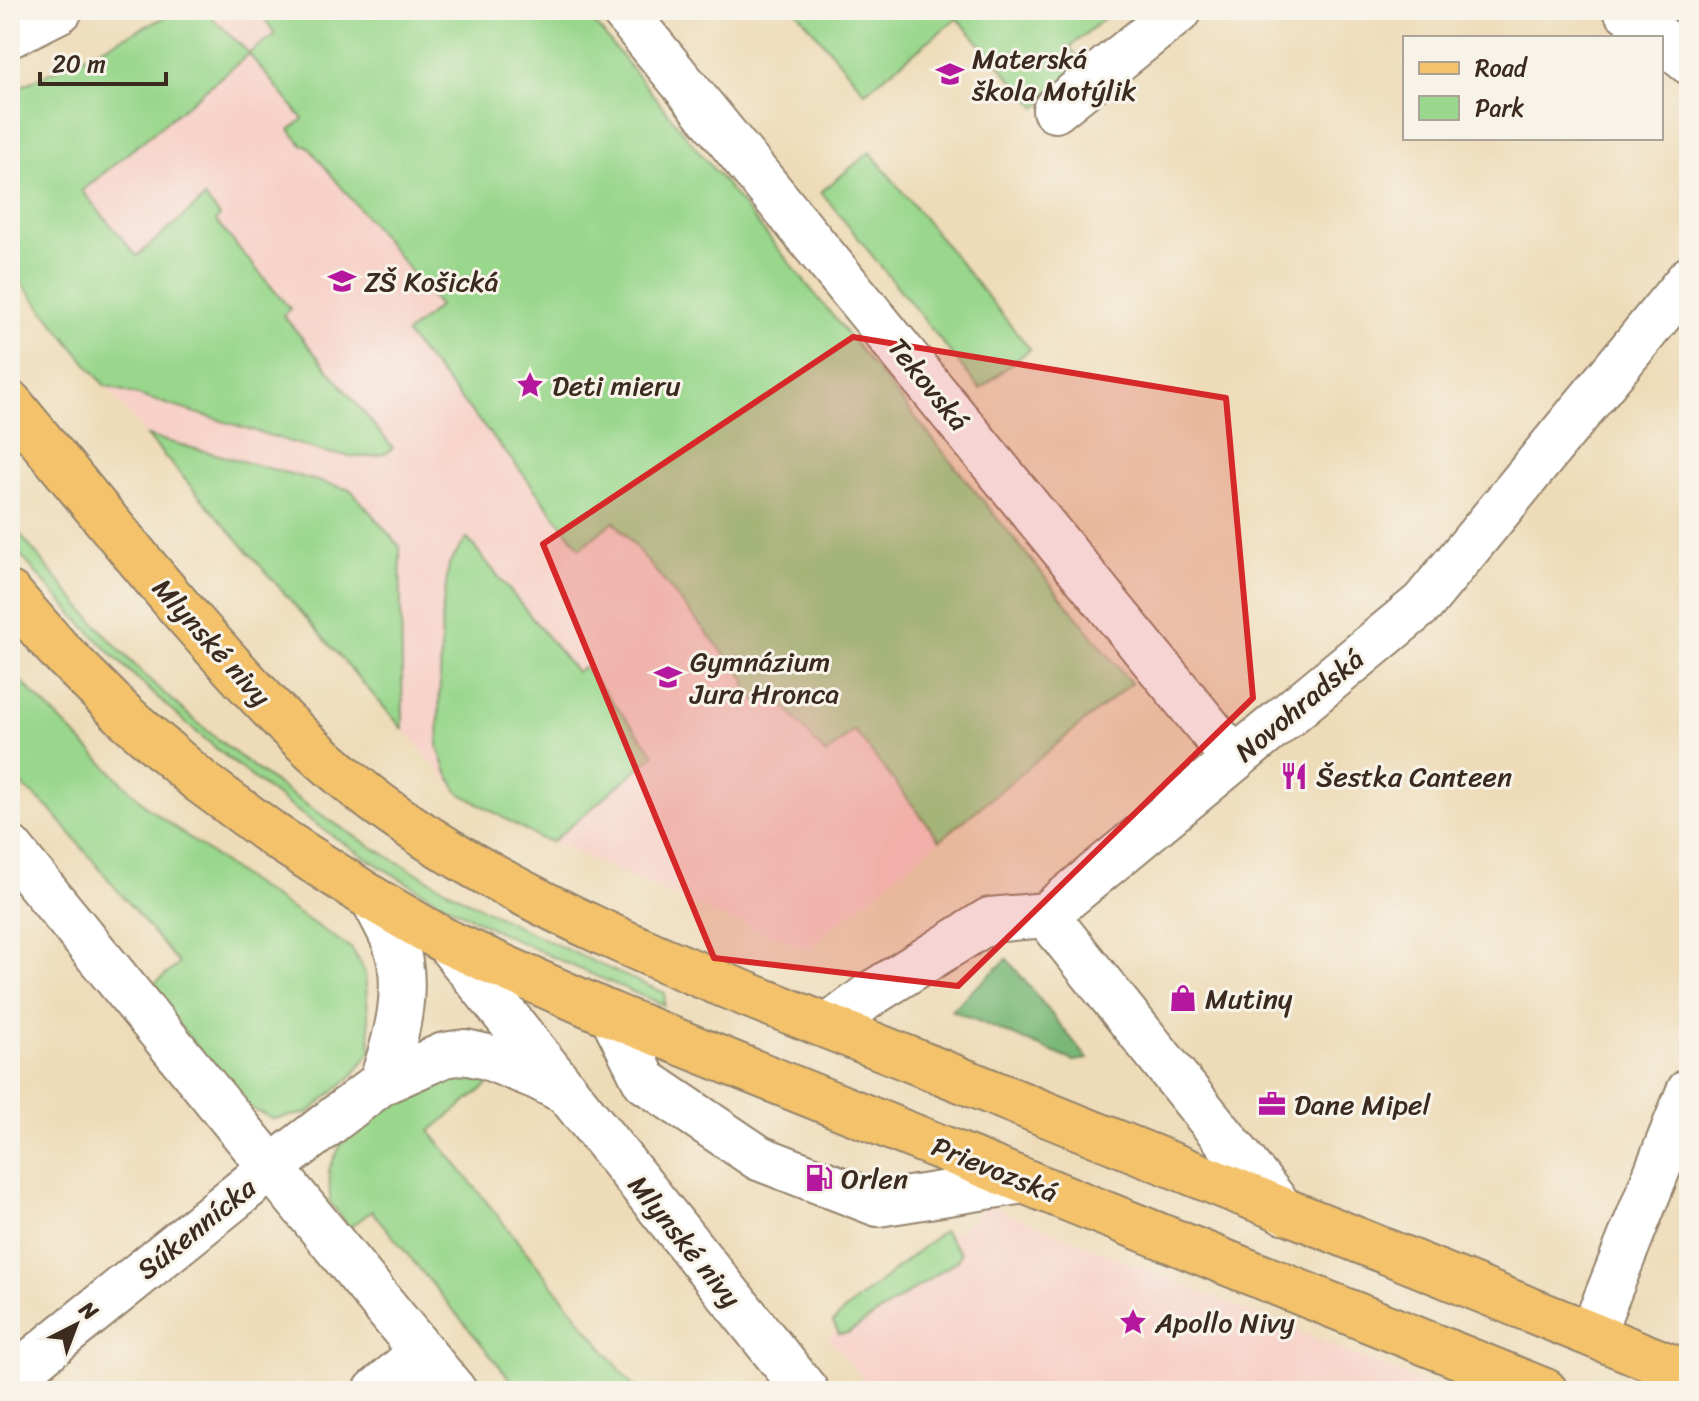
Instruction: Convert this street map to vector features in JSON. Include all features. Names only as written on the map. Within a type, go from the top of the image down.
[{"type":"main road","name":"Mlynské nivy","points":[[10,403],[153,577],[265,703],[327,762],[393,814],[516,889],[639,948],[829,1026]]},
{"type":"main road","name":"Mlynské nivy","points":[[10,594],[57,648],[126,717],[200,781],[275,836],[447,942]]},
{"type":"main road","name":"Prievozská","points":[[447,942],[612,1015],[1545,1391]]},
{"type":"main road","points":[[829,1026],[1689,1374]]},
{"type":"street","points":[[10,35],[60,10]]},
{"type":"street","name":"Tekovská","points":[[623,10],[1234,759]]},
{"type":"street","points":[[1055,110],[1180,10]]},
{"type":"street","points":[[1626,10],[1658,36]]},
{"type":"street","points":[[1663,40],[1689,62]]},
{"type":"street","name":"Novohradská","points":[[1046,915],[1423,603],[1689,279]]},
{"type":"street","points":[[10,848],[454,1391]]},
{"type":"street","points":[[373,899],[396,945],[402,986],[395,1040],[381,1083]]},
{"type":"street","points":[[829,1026],[871,994],[990,920],[1046,915],[1283,1211]]},
{"type":"street","name":"Mlynské nivy","points":[[447,942],[806,1391]]},
{"type":"street","points":[[612,1015],[645,1081],[759,1158],[878,1204],[1024,1181]]},
{"type":"street","name":"Mlynské nivy","points":[[271,1168],[381,1083],[444,1055],[465,1052],[487,1057],[564,1091]]},
{"type":"street","points":[[1592,1334],[1689,1091]]},
{"type":"street","name":"Súkennícka","points":[[10,1379],[271,1168]]},
{"type":"street","points":[[376,1391],[422,1352]]},
{"type":"highlighted area","points":[[853,337],[1226,398],[1253,698],[958,986],[714,958],[543,544]]},
{"type":"shaded area","points":[[180,10],[584,10],[1131,683],[808,948],[700,908],[539,838],[458,792],[147,436],[10,269],[10,92]]},
{"type":"shaded area","name":"Apollo Nivy","points":[[988,1205],[1443,1391],[873,1391],[828,1337]]},
{"type":"green space","points":[[180,10],[204,10],[249,53],[275,34],[259,10],[584,10],[1131,683],[940,840],[854,730],[826,755],[772,691],[758,702],[744,685],[747,681],[614,521],[580,548],[516,465],[406,334],[439,306],[307,145],[303,146],[290,130],[303,119],[249,54],[82,191],[137,256],[205,198],[220,216],[216,221],[290,309],[283,315],[393,448],[371,457],[327,453],[104,385],[10,269],[10,92]]},
{"type":"green space","points":[[796,10],[1114,10],[1070,47],[1087,68],[1037,108],[957,18],[865,92]]},
{"type":"green space","points":[[870,152],[1030,349],[980,389],[821,192]]},
{"type":"green space","points":[[147,436],[351,490],[400,547],[403,729]]},
{"type":"green space","points":[[10,522],[135,666],[211,734],[271,780],[332,822],[462,898],[665,993],[664,1005],[460,912],[397,877],[275,795],[217,749],[107,649],[10,542]]},
{"type":"green space","points":[[467,538],[576,672],[584,667],[655,754],[552,842],[539,838],[458,792],[438,747],[442,613],[449,564]]},
{"type":"green space","points":[[10,670],[147,807],[244,878],[352,949],[365,973],[371,1051],[352,1076],[308,1113],[273,1119],[244,1105],[149,988],[179,964],[50,809],[26,789],[10,769]]},
{"type":"green space","points":[[1007,959],[1088,1059],[1074,1061],[951,1010]]},
{"type":"green space","points":[[446,1071],[499,1076],[430,1131],[637,1391],[520,1391],[372,1211],[349,1228],[330,1202],[329,1170],[341,1144],[420,1079]]},
{"type":"green space","points":[[943,1231],[961,1253],[958,1260],[848,1333],[839,1334],[833,1322],[843,1312]]},
{"type":"place","name":"Materská škola Motýlik","points":[[950,74]]},
{"type":"place","name":"ZŠ Košická","points":[[342,281]]},
{"type":"place","name":"Deti mieru","points":[[530,385]]},
{"type":"place","name":"Gymnázium Jura Hronca","points":[[668,677]]},
{"type":"place","name":"Šestka Canteen","points":[[1294,776]]},
{"type":"place","name":"Mutiny","points":[[1183,998]]},
{"type":"place","name":"Dane Mipel","points":[[1272,1104]]},
{"type":"place","name":"Orlen","points":[[819,1178]]},
{"type":"place","name":"Apollo Nivy","points":[[1133,1322]]}]
